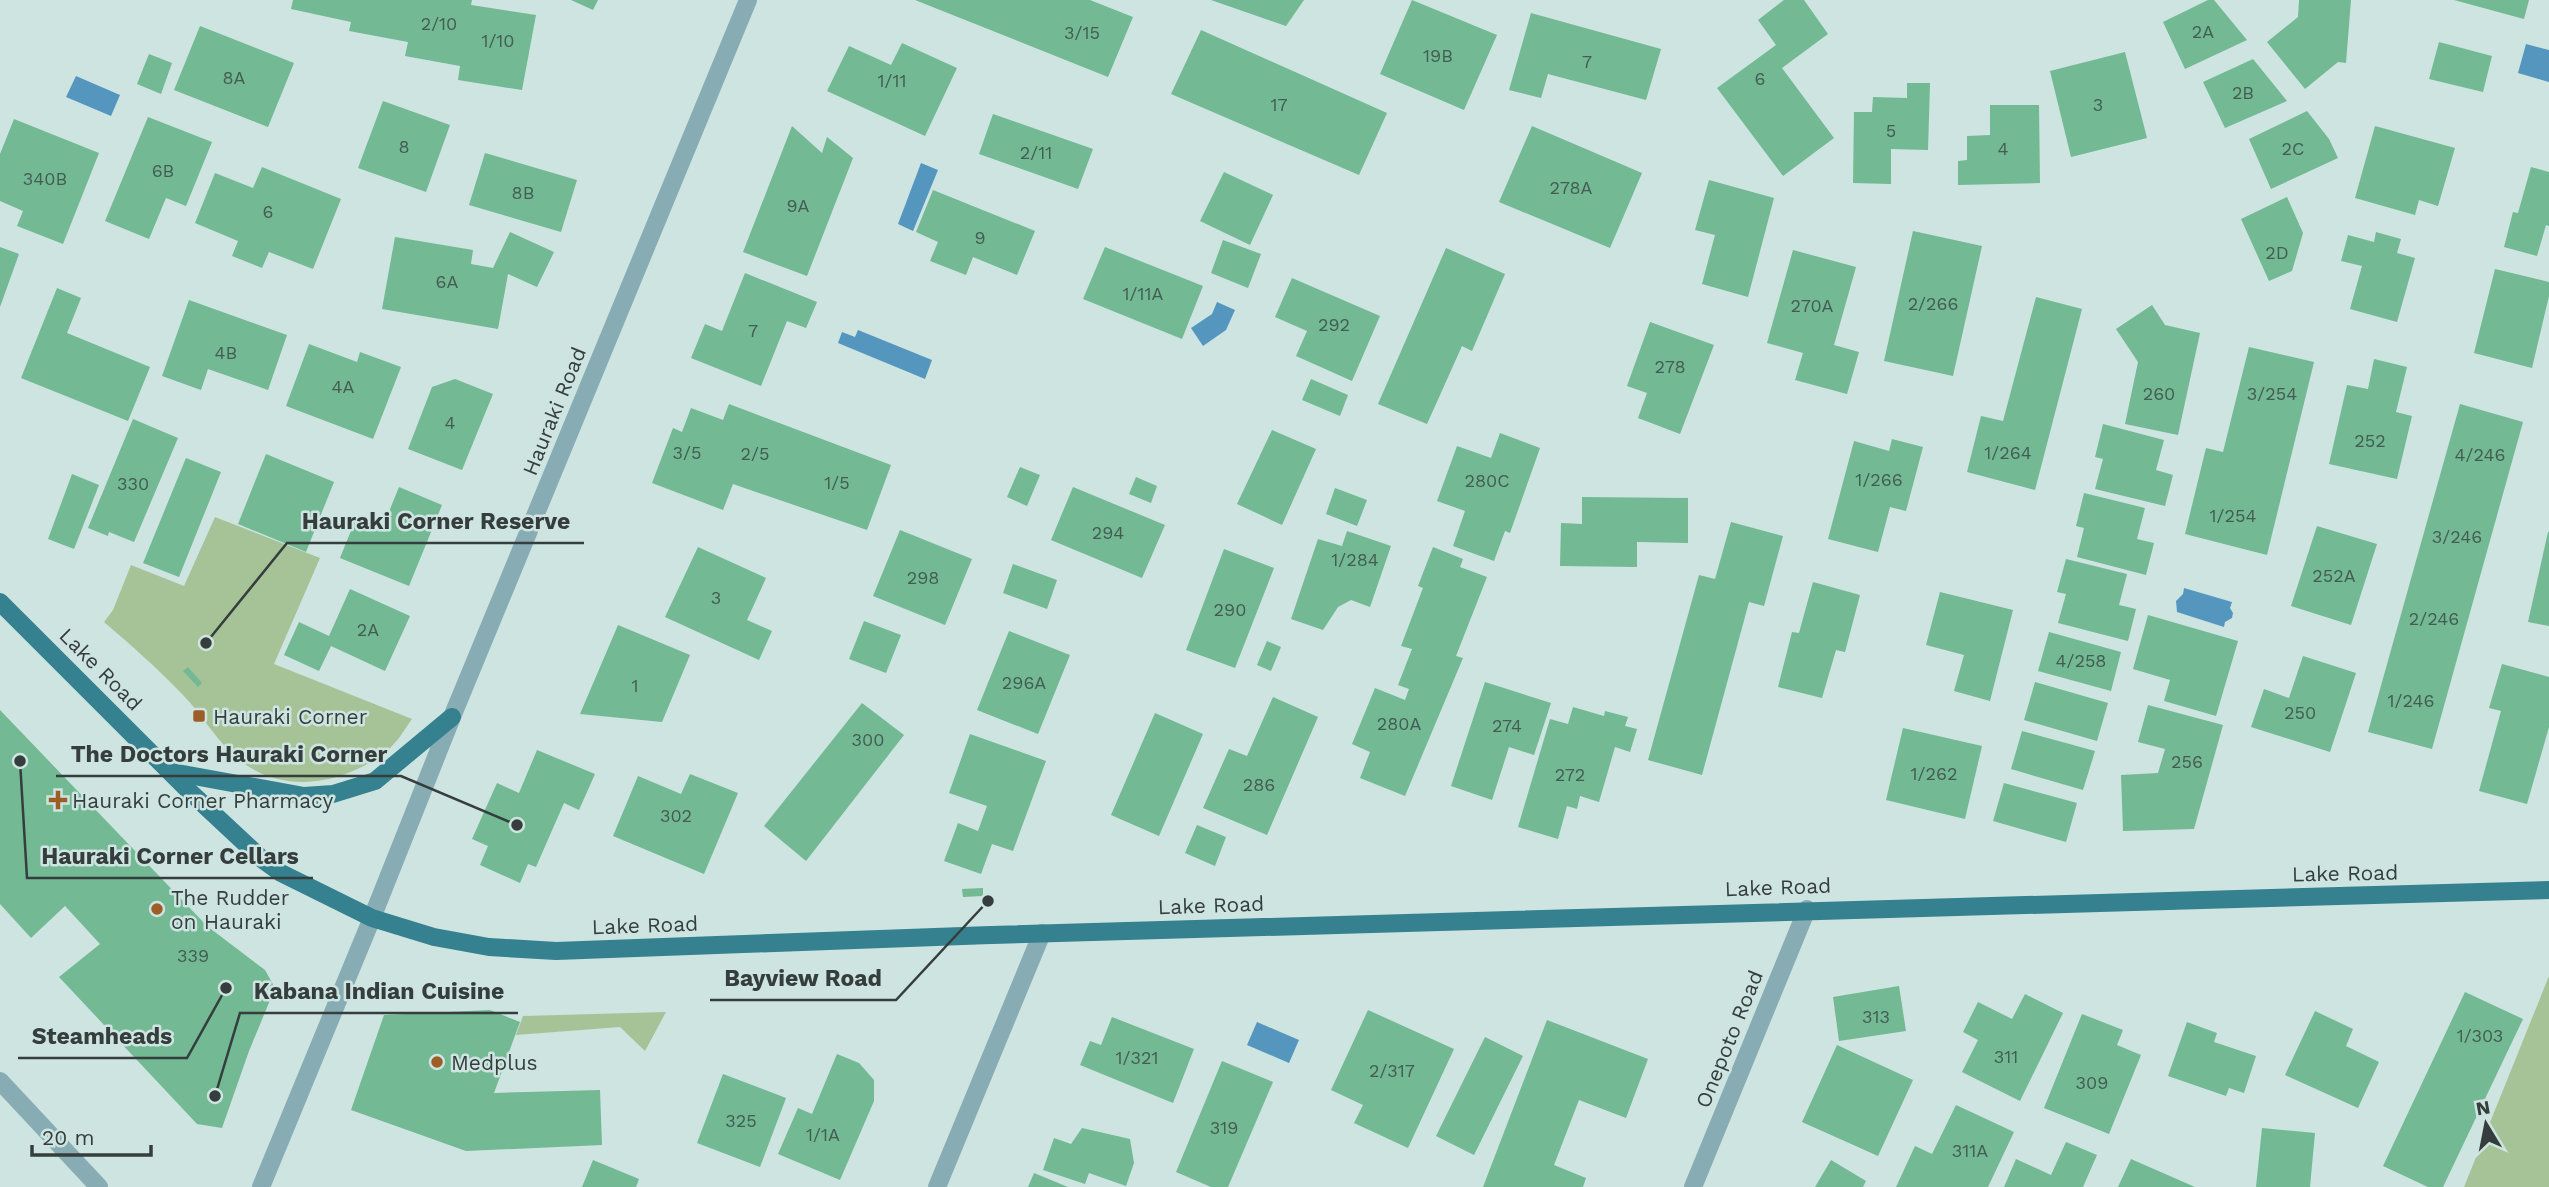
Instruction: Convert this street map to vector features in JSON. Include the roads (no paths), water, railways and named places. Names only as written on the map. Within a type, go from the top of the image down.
[{"type":"main road","name":"Lake Road","points":[[0,601],[189,792],[263,860],[281,873],[372,918],[451,942],[489,947],[556,951],[1807,909],[2549,890]]},
{"type":"main road","points":[[172,772],[304,796],[333,794],[375,781],[452,717]]},
{"type":"street","name":"Hauraki Road","points":[[261,1187],[748,0]]},
{"type":"street","name":"Onepoto Road","points":[[1693,1187],[1807,909]]},
{"type":"street","points":[[937,1187],[1042,933]]},
{"type":"street","points":[[0,1081],[99,1187]]},
{"type":"water","points":[[2526,44],[2549,50],[2549,82],[2518,73]]},
{"type":"water","points":[[76,76],[120,95],[111,116],[66,97]]},
{"type":"water","points":[[921,163],[938,170],[913,231],[898,224]]},
{"type":"water","points":[[1217,302],[1235,310],[1226,330],[1203,346],[1191,328],[1212,314]]},
{"type":"water","points":[[858,330],[932,360],[925,379],[838,343],[842,332],[855,337]]},
{"type":"water","points":[[2184,588],[2232,602],[2232,618],[2225,622],[2224,627],[2177,612],[2176,601],[2183,594]]},
{"type":"water","points":[[1257,1022],[1299,1040],[1289,1063],[1247,1045]]},
{"type":"place","name":"Hauraki Corner Reserve","points":[[206,643]]},
{"type":"place","name":"Hauraki Corner","points":[[199,716]]},
{"type":"place","name":"Hauraki Corner Cellars","points":[[20,761]]},
{"type":"place","name":"Hauraki Corner Pharmacy","points":[[58,800]]},
{"type":"place","name":"The Doctors Hauraki Corner","points":[[517,825]]},
{"type":"place","name":"Bayview Road","points":[[988,901]]},
{"type":"place","name":"The Rudder on Hauraki","points":[[157,909]]},
{"type":"place","name":"Steamheads","points":[[226,988]]},
{"type":"place","name":"Medplus","points":[[437,1062]]},
{"type":"place","name":"Kabana Indian Cuisine","points":[[215,1096]]}]
